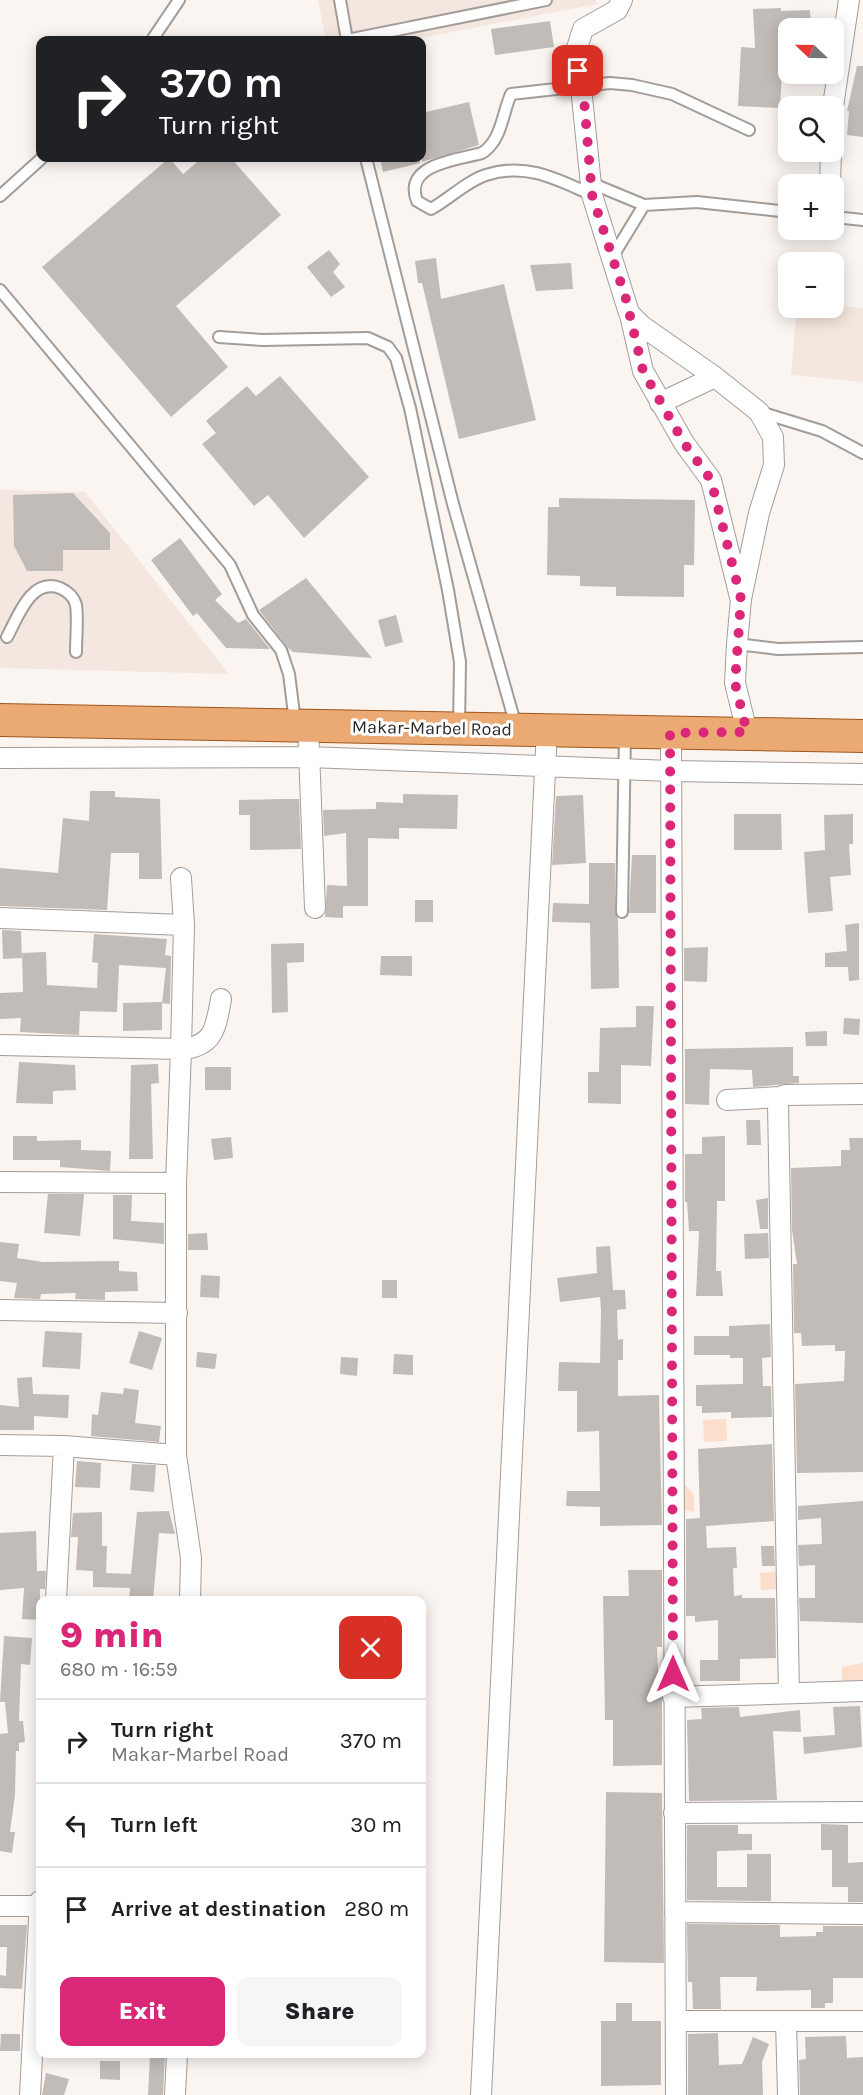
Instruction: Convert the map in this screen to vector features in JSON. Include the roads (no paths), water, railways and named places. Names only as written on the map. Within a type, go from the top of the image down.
[{"type":"main road","name":"Makar-Marbel Road","points":[[0,720],[625,733],[747,732],[863,736]]},
{"type":"street","points":[[622,0],[617,10],[583,29],[577,48],[578,71],[583,87],[592,189],[613,256],[643,371],[660,403],[711,480],[741,599]]},
{"type":"street","points":[[835,96],[849,0]]},
{"type":"street","points":[[629,314],[759,412],[773,436],[776,452],[759,513],[741,599],[737,644],[735,683],[747,732]]},
{"type":"street","points":[[660,403],[715,377]]},
{"type":"street","points":[[302,725],[309,758],[315,908]]},
{"type":"street","points":[[481,2095],[545,765],[532,730]]},
{"type":"street","points":[[670,733],[676,2095]]},
{"type":"street","points":[[0,758],[309,758],[671,771],[863,774]]},
{"type":"street","points":[[181,878],[184,925],[176,1183],[176,1455],[191,1558],[190,1596]]},
{"type":"street","points":[[0,918],[184,925]]},
{"type":"street","points":[[0,1045],[181,1049],[202,1045],[216,1026],[221,999]]},
{"type":"street","points":[[727,1100],[785,1095],[863,1094]]},
{"type":"street","points":[[780,1097],[789,1693]]},
{"type":"street","points":[[0,1182],[176,1183]]},
{"type":"street","points":[[0,1310],[177,1313]]},
{"type":"street","points":[[0,1445],[64,1446],[176,1455]]},
{"type":"street","points":[[56,1596],[64,1446]]},
{"type":"street","points":[[673,1697],[863,1691]]},
{"type":"street","points":[[674,1813],[863,1812]]},
{"type":"street","points":[[0,1906],[36,1906]]},
{"type":"street","points":[[675,1912],[863,1914]]},
{"type":"street","points":[[30,2095],[36,1982]]},
{"type":"street","points":[[675,2021],[863,2021]]},
{"type":"street","points":[[786,2021],[788,2095]]},
{"type":"street","points":[[176,2095],[177,2058]]},
{"type":"lane","points":[[155,36],[179,0]]},
{"type":"lane","points":[[340,0],[346,36]]},
{"type":"lane","points":[[367,36],[546,0]]},
{"type":"lane","points":[[749,130],[672,94],[610,83],[511,94],[500,130],[489,148],[482,153],[429,168],[419,174],[414,188],[417,201],[431,209],[485,175],[521,169],[543,173],[644,205],[697,202],[778,211]]},
{"type":"lane","points":[[0,196],[38,162]]},
{"type":"lane","points":[[367,162],[453,504],[532,730]]},
{"type":"lane","points":[[613,256],[644,205]]},
{"type":"lane","points":[[844,218],[863,219]]},
{"type":"lane","points":[[0,290],[230,565],[253,615],[281,650],[302,725]]},
{"type":"lane","points":[[219,337],[262,340],[368,338],[388,347],[396,358],[410,408],[448,590],[460,662],[459,728]]},
{"type":"lane","points":[[759,412],[822,431],[863,453]]},
{"type":"lane","points":[[7,637],[31,595],[42,588],[55,587],[68,592],[76,604],[76,652]]},
{"type":"lane","points":[[737,644],[778,649],[863,647]]},
{"type":"lane","points":[[622,912],[625,733]]}]
